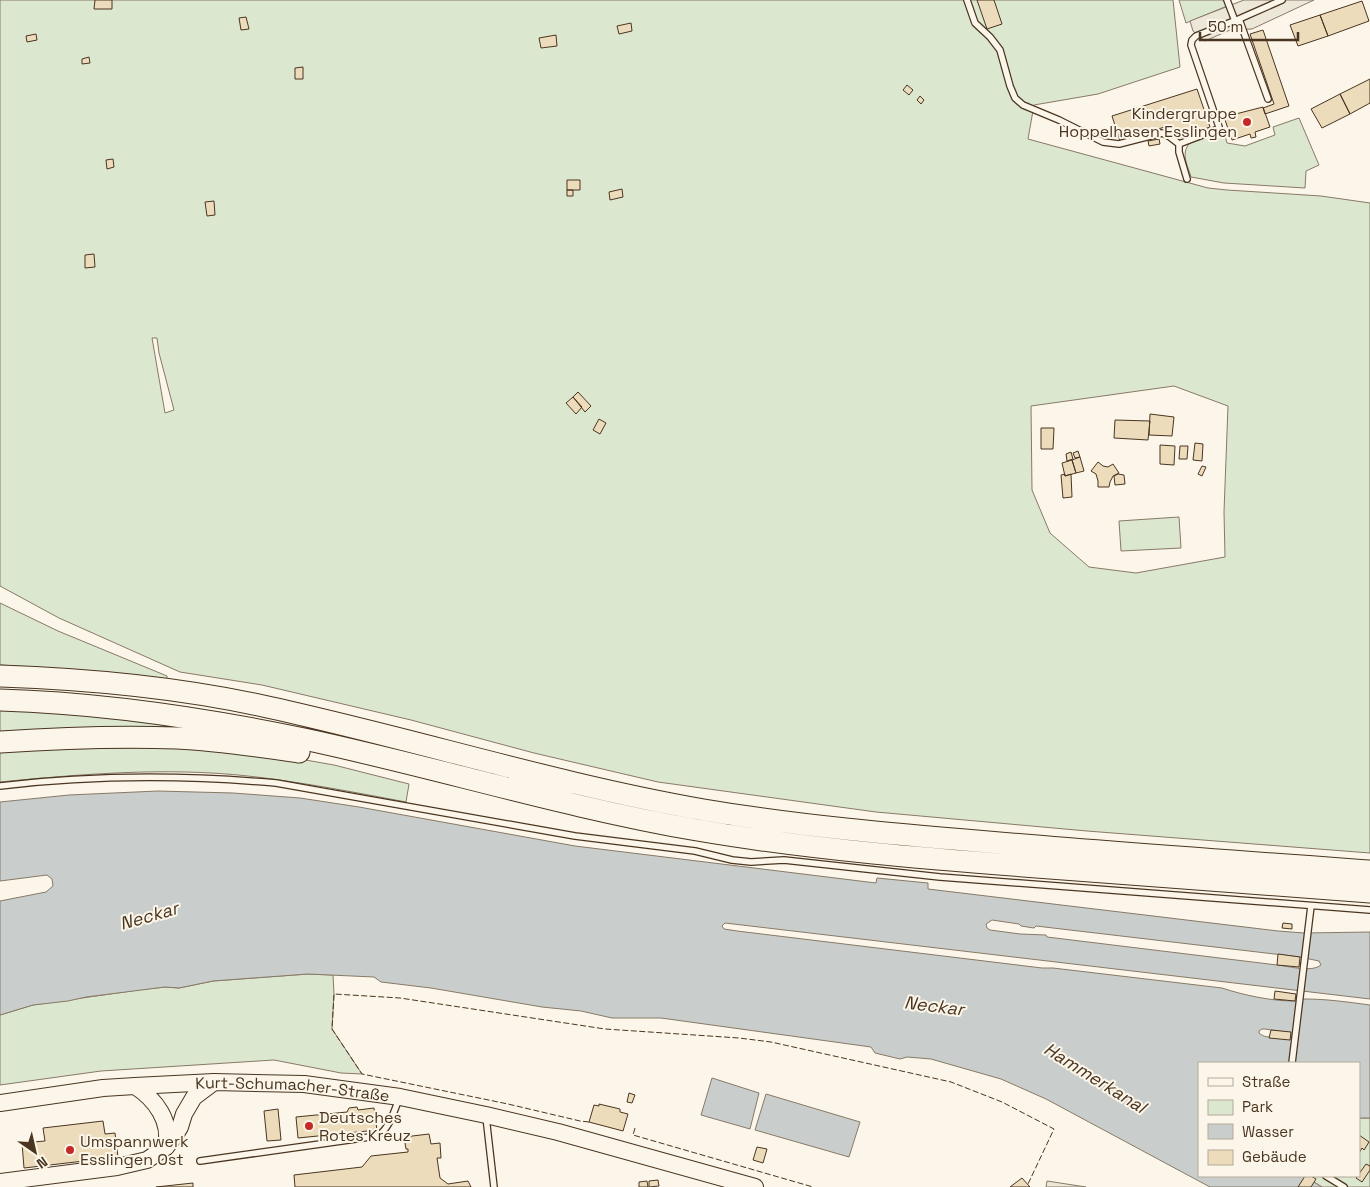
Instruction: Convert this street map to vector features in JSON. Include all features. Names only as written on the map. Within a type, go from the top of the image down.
[{"type":"highway","points":[[0,676],[111,682],[262,706],[568,782],[695,808],[773,820],[912,836],[1370,871]]},
{"type":"highway","points":[[0,700],[40,701],[168,714],[306,740],[568,804],[635,818],[699,830],[791,843],[970,862],[1370,892]]},
{"type":"highway","points":[[0,742],[87,738],[178,738],[244,744],[416,767]]},
{"type":"street","name":"Kurt-Schumacher-Straße","points":[[0,1103],[103,1088],[214,1082],[304,1084],[400,1097],[486,1115],[567,1135],[755,1187]]},
{"type":"street","points":[[0,1182],[136,1164],[147,1160],[166,1147],[174,1137],[186,1110],[194,1098],[214,1082]]},
{"type":"street","points":[[135,1086],[153,1101],[162,1114],[168,1132],[166,1147]]},
{"type":"lane","points":[[967,0],[975,23],[1000,50],[1010,86],[1015,98],[1023,106],[1059,120],[1103,142],[1119,144],[1162,133],[1179,144]]},
{"type":"lane","points":[[1227,0],[1237,20],[1268,99]]},
{"type":"lane","points":[[1179,144],[1219,127],[1191,45],[1192,40],[1196,36],[1282,0]]},
{"type":"lane","points":[[1179,144],[1179,152],[1187,179]]},
{"type":"lane","points":[[0,786],[86,779],[172,777],[276,783],[575,836],[695,851],[732,860],[751,862],[784,860],[950,878],[1370,910]]},
{"type":"lane","points":[[1292,1062],[1311,906]]},
{"type":"lane","points":[[200,1161],[377,1136],[382,1134],[386,1128],[400,1097]]},
{"type":"lane","points":[[486,1115],[494,1187]]},
{"type":"lane","points":[[1328,1177],[1344,1187]]},
{"type":"green space","points":[[0,0],[1173,0],[1180,67],[1098,94],[1034,105],[1028,139],[1208,188],[1321,196],[1370,203],[1370,853],[876,812],[658,782],[262,685],[180,672],[59,618],[0,586]],"holes":[[[152,338],[157,338],[159,353],[174,410],[165,413]],[[1174,386],[1228,406],[1224,512],[1225,557],[1136,573],[1089,567],[1050,533],[1032,490],[1031,406]]]},
{"type":"green space","points":[[1179,0],[1225,0],[1227,6],[1186,23]]},
{"type":"green space","points":[[1299,118],[1319,165],[1306,171],[1305,188],[1224,183],[1191,177],[1185,155],[1190,143],[1224,132],[1227,143],[1245,146],[1275,135],[1273,127]]},
{"type":"green space","points":[[1179,517],[1181,548],[1121,551],[1119,521]]},
{"type":"green space","points":[[0,603],[58,631],[167,676],[167,680],[65,669],[0,665]]},
{"type":"green space","points":[[0,709],[50,710],[218,730],[0,735]]},
{"type":"green space","points":[[179,747],[294,758],[334,765],[409,784],[406,802],[288,781],[217,773],[124,773],[0,782],[0,750]]},
{"type":"green space","points":[[308,974],[333,975],[332,1029],[362,1074],[341,1073],[274,1060],[101,1071],[0,1085],[0,1015],[33,1005],[138,990],[165,987],[179,988],[213,981]]},
{"type":"green space","points":[[1360,1118],[1370,1118],[1370,1187],[1322,1187],[1306,1177],[1360,1177]]},
{"type":"shaded area","points":[[1244,0],[1314,0],[1252,29],[1230,30],[1205,41],[1193,31],[1190,21]]},
{"type":"shaded area","points":[[1047,1181],[1086,1187],[1046,1187]]},
{"type":"water","points":[[158,791],[233,793],[300,798],[575,846],[876,883],[877,878],[928,883],[928,889],[1278,931],[1304,933],[1370,932],[1370,999],[725,923],[722,926],[724,929],[737,931],[1222,988],[1276,1000],[1293,1001],[1305,999],[1370,1005],[1370,1118],[1360,1118],[1360,1062],[1198,1062],[1198,1177],[1306,1177],[1322,1187],[1210,1187],[1046,1099],[1001,1079],[931,1059],[907,1057],[900,1059],[875,1053],[871,1047],[661,1018],[612,1018],[581,1011],[542,1007],[431,988],[381,982],[374,977],[308,974],[213,981],[179,988],[165,987],[86,997],[33,1005],[0,1015],[0,901],[46,892],[53,886],[52,879],[47,875],[0,881],[0,802],[69,795]],"holes":[[[992,920],[1034,928],[1036,926],[1300,957],[1319,961],[1321,965],[1312,969],[1300,968],[1047,937],[1046,935],[1020,934],[990,930],[986,924]],[[1265,1029],[1291,1033],[1266,1037],[1259,1033],[1259,1031]]]},
{"type":"water","points":[[712,1078],[759,1093],[750,1129],[701,1115]]},
{"type":"water","points":[[766,1094],[860,1122],[849,1157],[755,1130]]},
{"type":"building","points":[[95,0],[112,0],[112,9],[94,9]]},
{"type":"building","points":[[977,0],[994,0],[1002,24],[987,29]]},
{"type":"building","points":[[1362,1],[1369,21],[1328,36],[1320,15]]},
{"type":"building","points":[[1320,15],[1328,36],[1298,46],[1290,25]]},
{"type":"building","points":[[246,17],[249,29],[241,30],[239,18]]},
{"type":"building","points":[[631,23],[632,31],[619,34],[617,26]]},
{"type":"building","points":[[1263,30],[1289,106],[1265,114],[1263,108],[1274,104],[1250,34]]},
{"type":"building","points":[[36,34],[37,40],[27,42],[26,36]]},
{"type":"building","points":[[556,35],[557,46],[541,48],[539,38]]},
{"type":"building","points":[[89,57],[90,63],[82,64],[82,59]]},
{"type":"building","points":[[303,67],[303,79],[295,79],[295,68]]},
{"type":"building","points":[[1370,79],[1370,103],[1350,114],[1340,94]]},
{"type":"building","points":[[907,85],[913,90],[909,95],[903,90]]},
{"type":"building","points":[[1197,89],[1210,127],[1176,139],[1171,125],[1120,141],[1112,116]]},
{"type":"building","points":[[1340,94],[1350,114],[1322,128],[1311,109]]},
{"type":"building","points":[[920,96],[924,100],[921,104],[917,100]]},
{"type":"building","name":"Kindergruppe Hoppelhasen Esslingen","points":[[1263,107],[1270,127],[1255,132],[1256,137],[1251,138],[1250,134],[1232,140],[1224,117]]},
{"type":"building","points":[[1159,139],[1160,144],[1149,146],[1148,141]]},
{"type":"building","points":[[113,159],[114,167],[107,169],[106,160]]},
{"type":"building","points":[[567,180],[580,180],[580,190],[567,190]]},
{"type":"building","points":[[622,189],[623,197],[610,200],[609,192]]},
{"type":"building","points":[[567,190],[573,190],[573,196],[567,196]]},
{"type":"building","points":[[214,201],[215,215],[207,216],[205,202]]},
{"type":"building","points":[[94,254],[95,267],[85,268],[85,255]]},
{"type":"building","points":[[578,392],[591,406],[585,412],[573,397]]},
{"type":"building","points":[[573,397],[582,407],[576,414],[566,403]]},
{"type":"building","points":[[1150,414],[1174,417],[1172,436],[1149,435]]},
{"type":"building","points":[[599,419],[606,423],[600,434],[593,430]]},
{"type":"building","points":[[1115,420],[1150,421],[1148,440],[1114,438]]},
{"type":"building","points":[[1041,428],[1054,428],[1053,449],[1041,449]]},
{"type":"building","points":[[1195,443],[1203,444],[1202,461],[1193,460]]},
{"type":"building","points":[[1160,445],[1175,446],[1174,465],[1160,464]]},
{"type":"building","points":[[1180,446],[1188,446],[1187,459],[1179,459]]},
{"type":"building","points":[[1078,451],[1080,457],[1075,458],[1073,453]]},
{"type":"building","points":[[1071,452],[1073,459],[1067,461],[1066,454]]},
{"type":"building","points":[[1080,457],[1084,471],[1076,473],[1072,460]]},
{"type":"building","points":[[1072,460],[1076,473],[1065,476],[1062,463]]},
{"type":"building","points":[[1098,462],[1108,467],[1113,464],[1119,473],[1113,476],[1109,487],[1098,487],[1096,474],[1091,471]]},
{"type":"building","points":[[1202,466],[1206,467],[1202,476],[1198,474]]},
{"type":"building","points":[[1065,474],[1065,476],[1071,474],[1072,497],[1063,498],[1061,475]]},
{"type":"building","points":[[1118,474],[1124,475],[1125,484],[1115,485],[1114,476]]},
{"type":"building","points":[[1283,923],[1292,924],[1292,929],[1282,928]]},
{"type":"building","points":[[1278,954],[1300,957],[1299,967],[1277,965]]},
{"type":"building","points":[[1275,991],[1296,994],[1295,1001],[1274,999]]},
{"type":"building","points":[[1271,1030],[1291,1032],[1290,1040],[1269,1038]]},
{"type":"building","points":[[629,1093],[635,1095],[632,1103],[627,1102]]},
{"type":"building","points":[[599,1104],[620,1109],[620,1112],[628,1114],[623,1131],[589,1122],[594,1105],[599,1106]]},
{"type":"building","points":[[357,1107],[358,1110],[374,1108],[377,1130],[298,1138],[296,1117],[347,1112],[349,1108]]},
{"type":"building","points":[[278,1109],[281,1140],[267,1141],[264,1111]]},
{"type":"building","name":"Umspannwerk Esslingen Ost","points":[[103,1121],[105,1134],[115,1133],[118,1157],[24,1168],[22,1143],[45,1141],[43,1128]]},
{"type":"building","points":[[429,1134],[431,1144],[440,1143],[441,1158],[437,1158],[440,1178],[448,1184],[468,1181],[471,1187],[295,1187],[294,1175],[362,1167],[371,1156],[408,1152],[404,1137]]},
{"type":"building","points":[[1360,1136],[1369,1142],[1364,1150],[1362,1148],[1360,1151]]},
{"type":"building","points":[[757,1147],[767,1149],[763,1163],[753,1160]]},
{"type":"building","points":[[1366,1164],[1370,1166],[1370,1170],[1362,1182],[1356,1178],[1360,1177],[1360,1172]]},
{"type":"building","points":[[1304,1177],[1316,1179],[1311,1187],[1298,1187]]},
{"type":"building","points":[[1022,1178],[1030,1187],[1010,1187]]},
{"type":"building","points":[[658,1180],[659,1186],[649,1187],[649,1181]]},
{"type":"building","points":[[647,1181],[648,1187],[639,1187],[639,1182]]},
{"type":"building","points":[[193,1183],[193,1187],[156,1187]]},
{"type":"fence","points":[[589,1122],[362,1074],[332,1029],[334,994],[400,998],[605,1029],[771,1042],[951,1082],[1002,1102],[1054,1129],[1028,1184]]},
{"type":"fence","points":[[635,1128],[633,1135],[813,1187]]},
{"type":"place","name":"Kindergruppe Hoppelhasen Esslingen","points":[[1247,122]]},
{"type":"place","name":"Deutsches Rotes Kreuz","points":[[309,1126]]},
{"type":"place","name":"Umspannwerk Esslingen Ost","points":[[70,1150]]},
{"type":"water label","name":"Neckar","points":[[149,916]]},
{"type":"water label","name":"Neckar","points":[[934,1006]]},
{"type":"water label","name":"Hammerkanal","points":[[1095,1078]]}]
